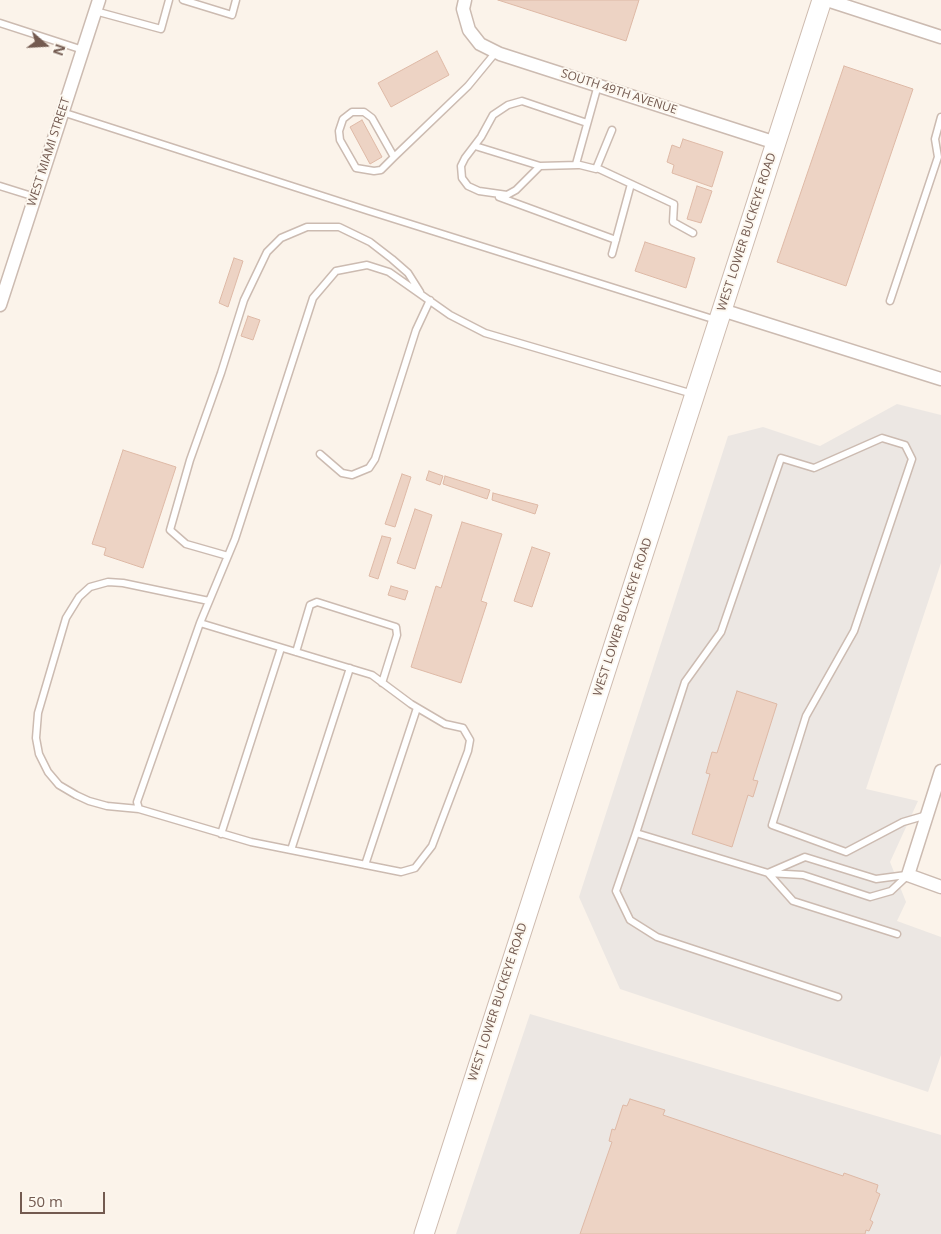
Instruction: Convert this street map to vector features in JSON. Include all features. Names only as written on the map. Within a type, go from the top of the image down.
[{"type":"main road","name":"WEST LOWER BUCKEYE ROAD","points":[[424,1234],[822,0]]},
{"type":"street","name":"SOUTH 49TH AVENUE","points":[[465,0],[463,9],[469,30],[480,44],[496,52],[776,143]]},
{"type":"street","points":[[827,0],[941,37]]},
{"type":"street","name":"WEST MIAMI STREET","points":[[1,296],[97,6]]},
{"type":"street","points":[[720,315],[941,379]]},
{"type":"street","points":[[941,771],[908,875],[941,887]]},
{"type":"lane","points":[[97,6],[160,30],[170,0]]},
{"type":"lane","points":[[183,0],[232,15],[236,0]]},
{"type":"lane","points":[[0,22],[83,50]]},
{"type":"lane","points":[[394,157],[372,118],[364,112],[352,112],[343,118],[339,131],[340,140],[356,168],[374,171],[381,170],[468,86],[496,52]]},
{"type":"lane","points":[[578,165],[577,160],[598,85]]},
{"type":"lane","points":[[587,123],[522,101],[508,105],[493,115],[461,166],[462,178],[468,186],[616,240]]},
{"type":"lane","points":[[62,112],[369,212],[720,315]]},
{"type":"lane","points":[[890,301],[938,157],[935,139],[941,117]]},
{"type":"lane","points":[[597,168],[612,130]]},
{"type":"lane","points":[[475,146],[540,166],[578,165],[594,170],[597,168],[674,204],[673,222],[693,233]]},
{"type":"lane","points":[[492,194],[507,195],[516,190],[540,166]]},
{"type":"lane","points":[[612,254],[631,184]]},
{"type":"lane","points":[[0,186],[35,197]]},
{"type":"lane","points":[[228,556],[186,544],[170,530],[190,460],[221,373],[244,300],[267,252],[282,238],[307,227],[339,227],[370,242],[392,259],[408,273],[422,295]]},
{"type":"lane","points":[[139,809],[137,802],[200,623],[228,556],[312,298],[336,271],[366,265],[389,272],[450,315],[485,333],[694,394]]},
{"type":"lane","points":[[320,454],[342,473],[352,475],[369,468],[375,459],[416,330],[430,300]]},
{"type":"lane","points":[[838,997],[657,937],[630,920],[616,891],[685,682],[721,632],[781,458],[814,468],[882,438],[905,445],[912,458],[854,631],[806,716],[772,825],[846,852],[903,822],[927,815]]},
{"type":"lane","points":[[200,623],[372,674],[417,708],[445,724],[463,728],[470,740],[468,751],[432,846],[415,868],[401,872],[365,865],[221,834],[139,809],[89,802],[59,785],[48,772],[39,754],[36,738],[38,713],[66,618],[78,597],[90,587],[108,582],[123,583],[209,601]]},
{"type":"lane","points":[[296,652],[310,605],[317,602],[396,627],[397,635],[382,683]]},
{"type":"lane","points":[[221,834],[281,648]]},
{"type":"lane","points":[[291,850],[350,668]]},
{"type":"lane","points":[[365,865],[417,708]]},
{"type":"lane","points":[[636,833],[768,873],[803,875],[870,897],[891,891],[908,875]]},
{"type":"lane","points":[[768,873],[806,857],[876,879],[908,875]]},
{"type":"lane","points":[[768,873],[793,901],[897,934]]},
{"type":"shaded area","points":[[897,404],[941,415],[941,563],[866,789],[918,801],[890,862],[906,902],[897,921],[941,937],[941,1055],[928,1092],[620,989],[579,897],[728,436],[763,427],[820,446]]},
{"type":"shaded area","points":[[530,1014],[941,1135],[941,1234],[456,1234]]},
{"type":"building","points":[[498,0],[639,0],[626,41]]},
{"type":"building","points":[[437,51],[449,75],[391,107],[378,83]]},
{"type":"building","points":[[844,66],[913,89],[846,286],[777,262]]},
{"type":"building","points":[[362,120],[382,157],[370,164],[350,127]]},
{"type":"building","points":[[683,139],[723,152],[712,187],[672,173],[674,165],[667,162],[672,145],[680,148]]},
{"type":"building","points":[[697,186],[712,191],[701,223],[687,219]]},
{"type":"building","points":[[645,242],[695,258],[686,288],[635,271]]},
{"type":"building","points":[[234,258],[243,261],[228,307],[219,303]]},
{"type":"building","points":[[248,316],[260,320],[253,340],[241,336]]},
{"type":"building","points":[[123,450],[176,467],[143,568],[104,555],[106,548],[92,544]]},
{"type":"building","points":[[429,471],[443,476],[440,485],[426,480]]},
{"type":"building","points":[[402,474],[411,477],[395,527],[385,524]]},
{"type":"building","points":[[445,476],[490,490],[487,499],[443,484]]},
{"type":"building","points":[[493,493],[538,505],[535,514],[492,500]]},
{"type":"building","points":[[415,509],[432,515],[415,569],[397,563]]},
{"type":"building","points":[[462,522],[502,534],[481,601],[487,603],[461,683],[411,667],[436,586],[441,588]]},
{"type":"building","points":[[382,536],[391,538],[378,579],[369,576]]},
{"type":"building","points":[[532,547],[550,553],[532,607],[514,601]]},
{"type":"building","points":[[391,586],[408,591],[405,600],[388,595]]},
{"type":"building","points":[[737,691],[777,704],[753,780],[758,781],[753,797],[748,795],[732,847],[692,834],[710,774],[706,773],[712,752],[717,753]]},
{"type":"building","points":[[630,1099],[665,1110],[663,1115],[843,1176],[844,1173],[878,1185],[876,1192],[880,1194],[870,1220],[873,1222],[869,1231],[866,1230],[865,1234],[580,1234],[612,1142],[609,1141],[612,1129],[615,1130],[623,1105],[627,1106]]}]
